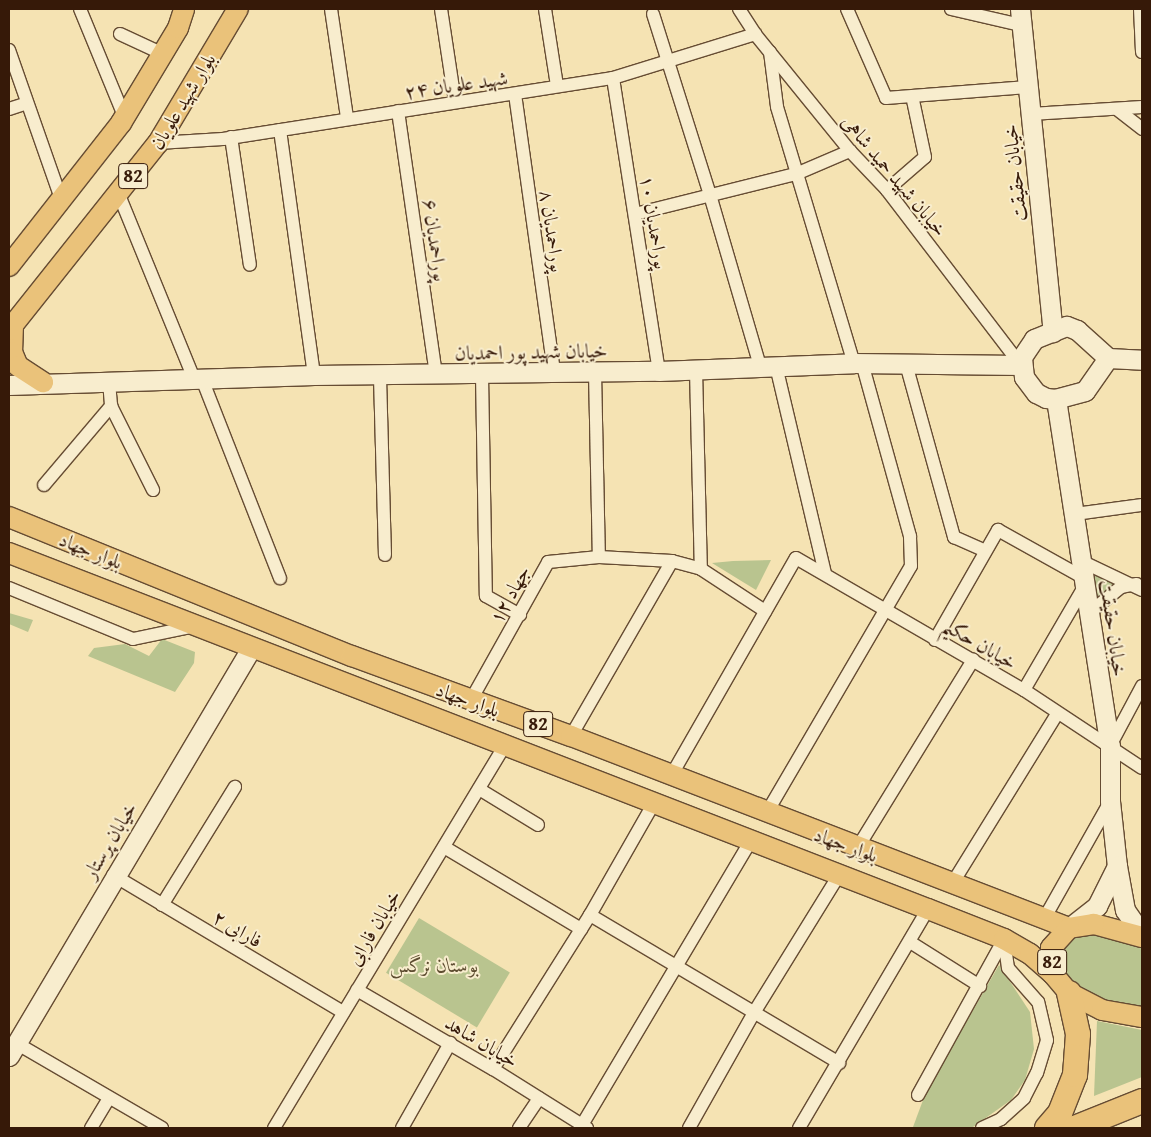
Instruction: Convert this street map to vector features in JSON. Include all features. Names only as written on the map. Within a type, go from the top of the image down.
[{"type":"highway","name":"82","points":[[1047,1128],[1060,1113],[1075,1075],[1078,1034],[1070,993]]},
{"type":"highway","points":[[1075,1128],[1142,1101]]},
{"type":"main road","name":"بلوار شهید علویان","points":[[9,265],[62,202],[125,118],[178,28],[184,9]]},
{"type":"main road","name":"بلوار شهید علویان","points":[[11,327],[119,196],[158,143],[238,9]]},
{"type":"main road","points":[[11,327],[12,352],[18,366],[43,382]]},
{"type":"main road","name":"بلوار جهاد","points":[[9,517],[352,656],[571,736],[766,814],[858,847],[1069,928]]},
{"type":"main road","name":"بلوار جهاد","points":[[9,554],[751,840],[838,876],[928,908],[1004,939],[1030,954],[1053,974]]},
{"type":"main road","points":[[340,682],[352,656]]},
{"type":"main road","name":"82","points":[[1142,935],[1094,924],[1069,928],[1051,948],[1053,974],[1070,993],[1102,1010],[1142,1017]]},
{"type":"street","points":[[80,9],[125,118]]},
{"type":"street","points":[[331,9],[347,118]]},
{"type":"street","points":[[441,9],[455,102]]},
{"type":"street","points":[[545,9],[557,86]]},
{"type":"street","name":"خیابان شهید حمید شاهی","points":[[739,9],[755,34],[850,151],[887,190],[1021,365]]},
{"type":"street","points":[[847,9],[886,98],[1028,87]]},
{"type":"street","points":[[951,9],[1021,17]]},
{"type":"street","points":[[1140,9],[1142,52]]},
{"type":"street","points":[[653,14],[710,195],[802,471],[825,573]]},
{"type":"street","name":"خیابان حقیقت","points":[[1021,17],[1053,332]]},
{"type":"street","points":[[120,34],[163,54]]},
{"type":"street","name":"شهید علویان ۲۴","points":[[158,143],[280,130],[347,118],[613,78],[667,63],[755,34]]},
{"type":"street","points":[[9,50],[62,202]]},
{"type":"street","points":[[766,814],[911,566],[910,536],[858,363],[796,174],[777,107],[770,52]]},
{"type":"street","name":"پوراحمدیان ۱۰","points":[[613,78],[659,371]]},
{"type":"street","name":"پوراحمدیان ۸","points":[[515,94],[554,372]]},
{"type":"street","points":[[887,190],[925,157],[912,96]]},
{"type":"street","points":[[9,109],[27,103]]},
{"type":"street","points":[[1030,114],[1142,107]]},
{"type":"street","points":[[1118,110],[1142,129]]},
{"type":"street","name":"پوراحمدیان ۶","points":[[398,111],[436,375]]},
{"type":"street","points":[[280,130],[314,375]]},
{"type":"street","points":[[231,136],[250,264]]},
{"type":"street","points":[[635,214],[796,174],[850,151]]},
{"type":"street","points":[[119,196],[198,379],[280,578]]},
{"type":"street","points":[[1108,358],[1085,391],[1056,399],[1041,396],[1029,386],[1021,365],[1027,347],[1034,339],[1067,326],[1077,330],[1108,358],[1142,360]]},
{"type":"street","name":"خیابان شهید پور احمدیان","points":[[9,385],[43,382],[109,382],[314,375],[380,377],[659,371],[858,363],[1021,365]]},
{"type":"street","points":[[906,364],[954,537],[985,551]]},
{"type":"street","points":[[696,370],[701,569]]},
{"type":"street","points":[[595,372],[599,556]]},
{"type":"street","points":[[482,375],[486,596],[520,615]]},
{"type":"street","points":[[380,377],[385,555]]},
{"type":"street","points":[[109,382],[111,406],[153,490]]},
{"type":"street","name":"خیابان حقیقت","points":[[1056,399],[1110,746],[1110,801],[1117,866],[1125,910],[1142,935]]},
{"type":"street","points":[[44,485],[111,406]]},
{"type":"street","points":[[1075,514],[1142,505]]},
{"type":"street","points":[[935,640],[998,530],[1084,575],[1140,586]]},
{"type":"street","name":"جهاد ۱۲","points":[[471,700],[548,562],[599,556],[672,561],[701,569],[766,611]]},
{"type":"street","name":"خیابان حکیم","points":[[766,611],[796,558],[825,573],[935,640],[1024,690],[1057,714],[1142,768]]},
{"type":"street","points":[[571,736],[672,561]]},
{"type":"street","points":[[1024,690],[1058,631],[1084,575]]},
{"type":"street","points":[[1088,614],[1119,589],[1140,586]]},
{"type":"street","points":[[9,588],[134,639],[197,625]]},
{"type":"street","points":[[672,776],[766,611]]},
{"type":"street","name":"خیابان پرستار","points":[[13,1050],[114,875],[251,648]]},
{"type":"street","points":[[858,847],[913,761],[972,660]]},
{"type":"street","points":[[1110,746],[1142,686]]},
{"type":"street","points":[[952,884],[1057,714]]},
{"type":"street","name":"خیابان فارابی","points":[[274,1128],[504,746]]},
{"type":"street","points":[[162,905],[235,786]]},
{"type":"street","points":[[479,789],[538,825]]},
{"type":"street","points":[[1044,919],[1110,801]]},
{"type":"street","points":[[493,1069],[581,930],[654,803]]},
{"type":"street","points":[[584,1127],[666,979],[751,840]]},
{"type":"street","points":[[444,847],[581,930]]},
{"type":"street","points":[[1069,928],[1097,906],[1117,866]]},
{"type":"street","name":"فارابی ۲","points":[[114,875],[343,1012]]},
{"type":"street","points":[[689,1128],[755,1011],[838,876]]},
{"type":"street","points":[[799,1128],[910,942],[928,908]]},
{"type":"street","points":[[590,915],[755,1011],[839,1063]]},
{"type":"street","points":[[918,1095],[980,986],[1004,939]]},
{"type":"street","points":[[982,1128],[1001,1119],[1024,1098],[1037,1073],[1047,1040],[1038,1002],[1008,968],[1004,939]]},
{"type":"street","points":[[910,942],[980,986]]},
{"type":"street","name":"خیابان شاهد","points":[[357,990],[493,1069],[584,1127]]},
{"type":"street","points":[[402,1128],[450,1044]]},
{"type":"street","points":[[13,1050],[109,1098],[162,1128]]},
{"type":"street","points":[[91,1128],[109,1098]]},
{"type":"street","points":[[519,1128],[539,1098]]},
{"type":"green space","points":[[771,560],[756,590],[712,563],[733,561]]},
{"type":"green space","points":[[1084,563],[1133,584],[1089,613]]},
{"type":"green space","points":[[9,613],[33,620],[28,632],[9,624]]},
{"type":"green space","points":[[162,639],[195,652],[194,663],[175,692],[88,656],[94,648],[125,644],[149,656]]},
{"type":"green space","name":"بوستان نرگس","points":[[419,918],[510,973],[477,1027],[386,973]]},
{"type":"green space","points":[[1113,931],[1142,944],[1142,1010],[1109,1006],[1078,992],[1058,963],[1064,946],[1080,934]]},
{"type":"green space","points":[[999,965],[1030,1012],[1034,1049],[1025,1080],[1011,1100],[973,1127],[913,1127],[926,1092]]},
{"type":"green space","points":[[1097,1021],[1142,1030],[1142,1077],[1094,1096]]}]
